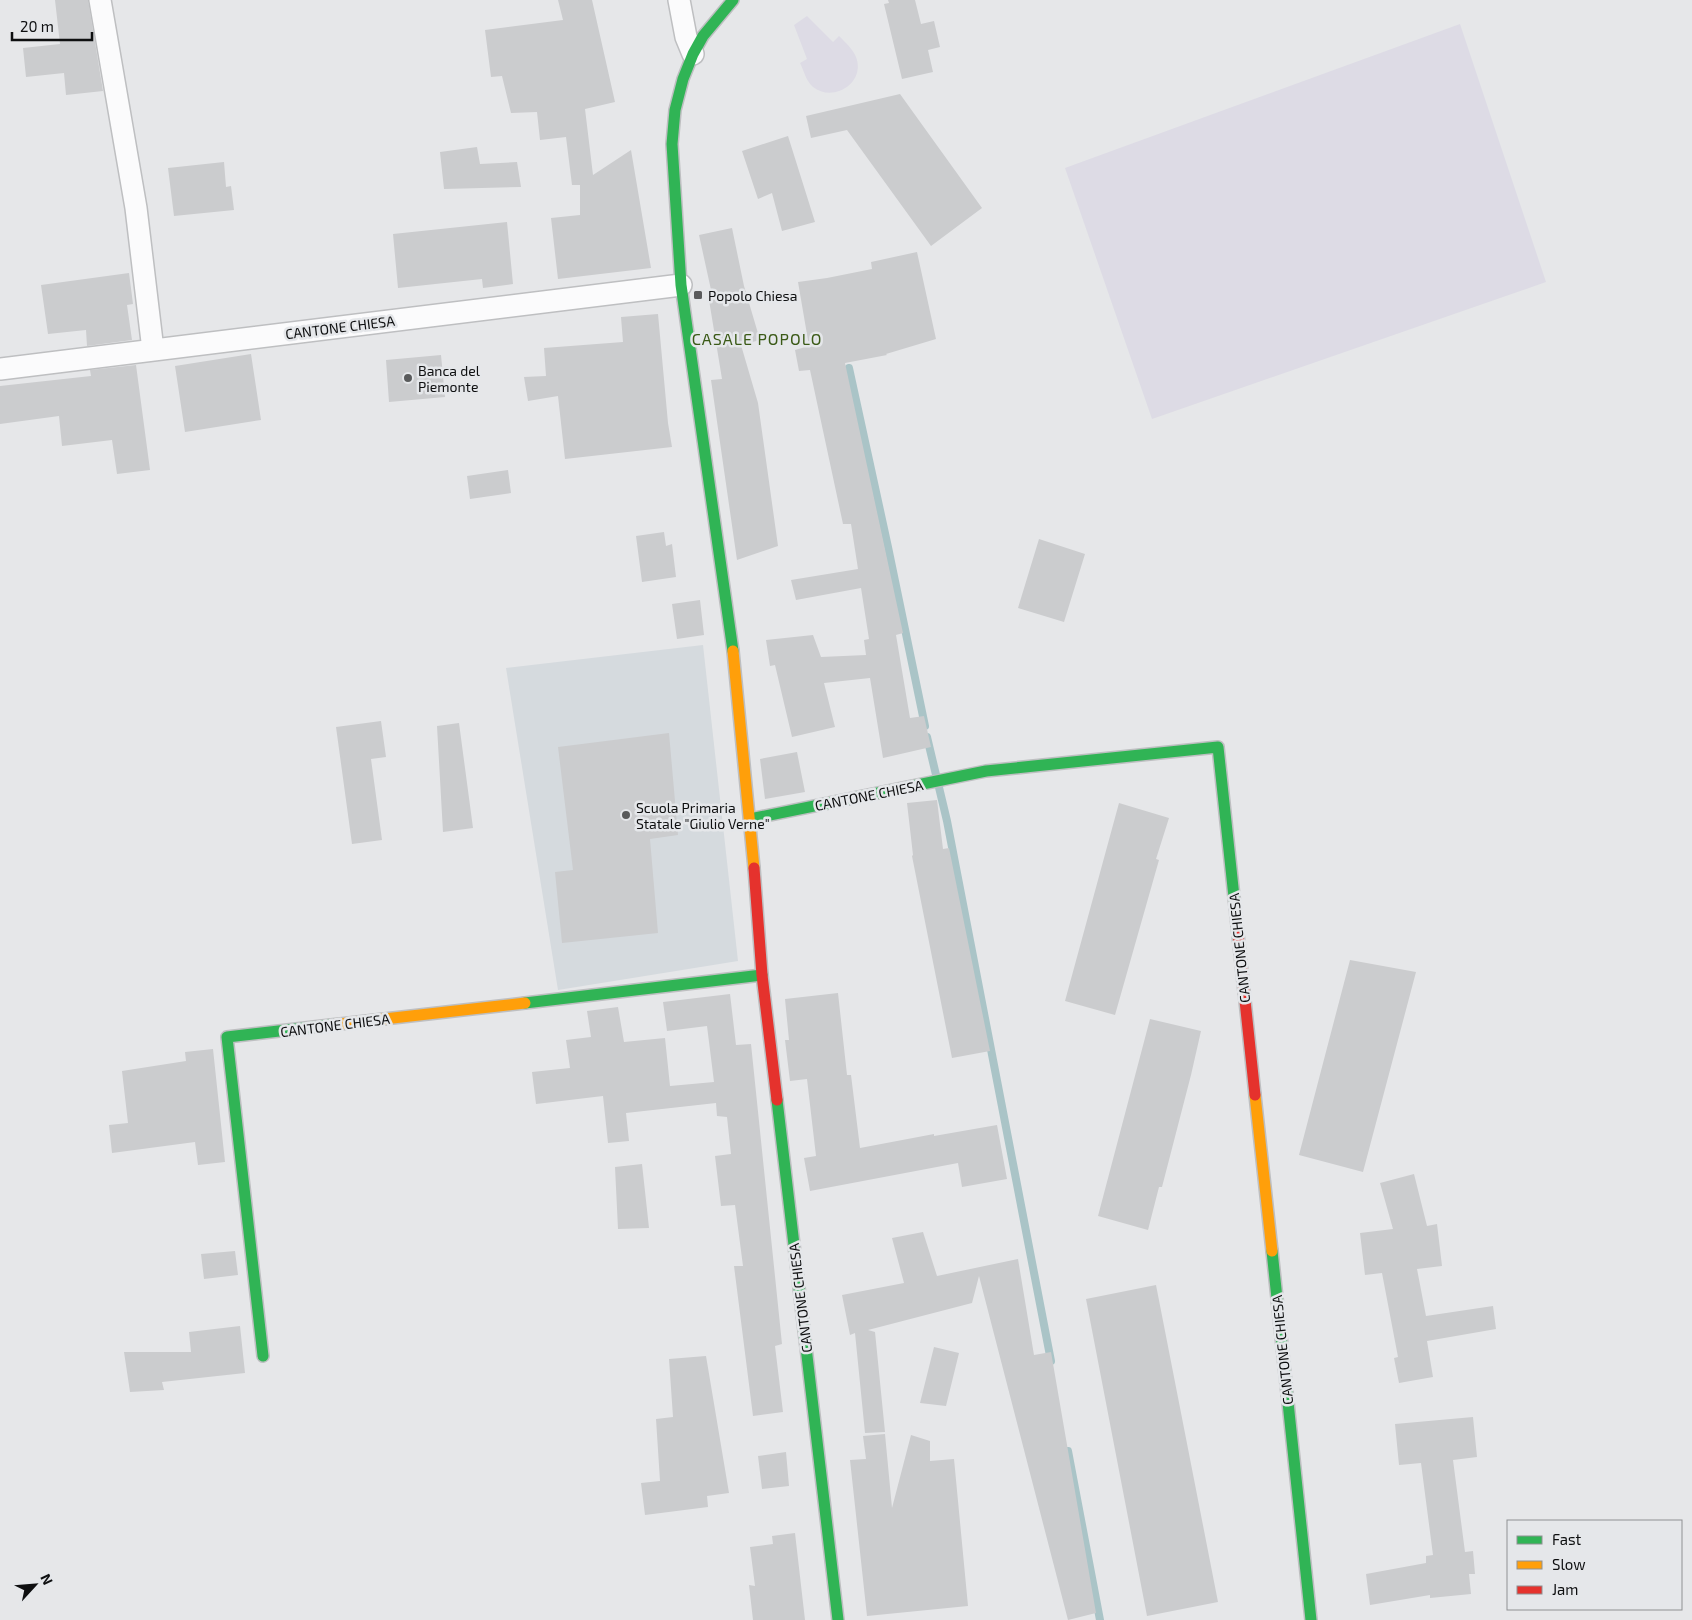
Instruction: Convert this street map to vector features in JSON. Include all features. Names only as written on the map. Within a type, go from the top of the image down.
[{"type":"street","points":[[100,0],[136,208],[153,350]]},
{"type":"street","points":[[679,0],[686,37],[693,54]]},
{"type":"street","name":"CANTONE CHIESA","points":[[733,0],[703,36],[693,54],[683,79],[675,110],[672,144],[681,285],[730,622],[750,819],[762,975],[838,1620]]},
{"type":"street","name":"CANTONE CHIESA","points":[[0,369],[681,285]]},
{"type":"street","name":"CANTONE CHIESA","points":[[750,819],[986,772],[1218,747],[1311,1620]]},
{"type":"street","name":"CANTONE CHIESA","points":[[263,1356],[227,1037],[762,975]]},
{"type":"shaded area","points":[[807,16],[833,42],[839,36],[855,54],[858,66],[856,75],[846,88],[830,93],[821,91],[813,87],[807,79],[800,63],[807,59],[794,25]]},
{"type":"shaded area","points":[[1460,24],[1546,282],[1152,419],[1065,168]]},
{"type":"shaded area","name":"Scuola Primaria Statale \"Giulio Verne\"","points":[[703,645],[738,961],[558,990],[506,668]]},
{"type":"building","points":[[55,0],[88,0],[103,91],[66,95],[64,73],[26,77],[23,48],[60,44]]},
{"type":"building","points":[[558,0],[592,0],[615,102],[585,109],[593,175],[631,150],[651,268],[558,279],[551,218],[580,215],[580,185],[572,185],[566,137],[540,140],[537,112],[511,113],[502,76],[491,77],[485,30],[563,20]]},
{"type":"building","points":[[888,0],[915,0],[921,24],[934,21],[940,47],[928,50],[933,72],[902,79],[884,4],[889,3]]},
{"type":"building","points":[[900,94],[982,208],[931,246],[847,130],[811,138],[806,116]]},
{"type":"building","points":[[788,136],[815,222],[782,231],[772,193],[758,199],[742,151]]},
{"type":"building","points":[[477,147],[480,164],[517,162],[521,187],[444,189],[440,152]]},
{"type":"building","points":[[224,162],[226,187],[231,186],[234,210],[174,216],[168,168]]},
{"type":"building","points":[[507,222],[513,284],[483,288],[482,279],[398,288],[393,234]]},
{"type":"building","points":[[732,228],[744,286],[760,340],[741,345],[758,403],[778,546],[737,560],[711,380],[722,379],[709,300],[713,299],[699,235]]},
{"type":"building","points":[[917,252],[936,339],[887,355],[845,363],[903,633],[896,635],[910,718],[924,716],[931,747],[883,758],[870,678],[824,683],[835,727],[792,737],[775,665],[770,666],[766,640],[813,635],[821,657],[866,655],[864,640],[869,639],[861,588],[796,600],[791,580],[858,569],[851,524],[843,524],[810,370],[799,371],[795,350],[809,346],[798,282],[872,269],[871,262]]},
{"type":"building","points":[[129,273],[133,304],[127,305],[132,340],[87,346],[86,330],[48,334],[41,285]]},
{"type":"building","points":[[658,314],[672,447],[565,459],[558,396],[528,401],[524,377],[546,376],[544,348],[623,342],[621,317]]},
{"type":"building","points":[[251,354],[261,420],[185,432],[175,366]]},
{"type":"building","points":[[441,355],[445,397],[389,402],[386,360]]},
{"type":"building","points":[[136,365],[150,470],[117,474],[112,440],[62,446],[59,416],[0,424],[0,386],[91,376],[90,370]]},
{"type":"building","points":[[508,470],[511,493],[470,499],[467,476]]},
{"type":"building","points":[[664,532],[666,546],[672,544],[676,577],[642,582],[636,536]]},
{"type":"building","points":[[1039,539],[1085,554],[1064,622],[1018,608]]},
{"type":"building","points":[[700,600],[704,635],[677,639],[672,604]]},
{"type":"building","points":[[381,721],[386,757],[371,759],[382,840],[352,844],[336,727]]},
{"type":"building","points":[[459,723],[473,828],[443,832],[437,726]]},
{"type":"building","points":[[669,733],[678,835],[650,839],[658,933],[562,943],[555,872],[573,870],[558,747]]},
{"type":"building","points":[[797,752],[805,792],[765,799],[760,759]]},
{"type":"building","points":[[937,800],[943,849],[949,848],[990,1051],[952,1058],[912,856],[907,803]]},
{"type":"building","points":[[1119,803],[1169,818],[1156,859],[1159,860],[1115,1015],[1065,1001]]},
{"type":"building","points":[[1350,960],[1416,972],[1363,1172],[1299,1155]]},
{"type":"building","points":[[838,993],[847,1075],[851,1075],[860,1148],[934,1134],[934,1136],[997,1125],[1007,1179],[962,1187],[958,1163],[810,1191],[804,1158],[816,1156],[807,1079],[790,1081],[785,1040],[789,1040],[785,999]]},
{"type":"building","points":[[730,994],[736,1045],[751,1044],[782,1344],[775,1346],[783,1412],[753,1416],[734,1266],[743,1266],[735,1205],[721,1206],[715,1156],[731,1154],[727,1117],[717,1116],[716,1103],[626,1113],[629,1141],[608,1143],[603,1096],[536,1104],[532,1072],[570,1068],[566,1040],[591,1037],[587,1011],[618,1007],[624,1042],[665,1038],[670,1086],[714,1082],[707,1026],[667,1031],[663,1002]]},
{"type":"building","points":[[1150,1019],[1201,1031],[1162,1187],[1159,1187],[1148,1230],[1098,1216]]},
{"type":"building","points":[[213,1049],[225,1162],[198,1165],[195,1142],[112,1153],[109,1125],[128,1123],[122,1071],[186,1061],[185,1052]]},
{"type":"building","points":[[642,1164],[649,1228],[618,1229],[615,1167]]},
{"type":"building","points":[[1414,1174],[1427,1226],[1437,1224],[1442,1266],[1417,1269],[1426,1316],[1493,1306],[1496,1329],[1427,1341],[1433,1377],[1399,1383],[1394,1358],[1398,1357],[1382,1273],[1365,1275],[1360,1233],[1393,1229],[1380,1183]]},
{"type":"building","points":[[923,1232],[937,1276],[1018,1259],[1034,1355],[1051,1352],[1096,1613],[1068,1620],[979,1276],[972,1303],[868,1330],[875,1332],[885,1432],[865,1433],[855,1333],[850,1335],[842,1295],[904,1283],[892,1238]]},
{"type":"building","points":[[235,1251],[238,1275],[204,1279],[201,1254]]},
{"type":"building","points":[[1156,1285],[1218,1602],[1147,1616],[1086,1299]]},
{"type":"building","points":[[240,1326],[245,1373],[162,1382],[164,1390],[130,1392],[124,1352],[191,1352],[189,1332]]},
{"type":"building","points":[[934,1347],[959,1353],[946,1406],[920,1403]]},
{"type":"building","points":[[706,1356],[729,1493],[707,1496],[708,1507],[645,1515],[641,1483],[660,1481],[656,1419],[673,1417],[669,1359]]},
{"type":"building","points":[[1473,1417],[1477,1457],[1453,1460],[1465,1552],[1473,1551],[1475,1574],[1469,1574],[1471,1594],[1430,1598],[1430,1595],[1370,1605],[1366,1574],[1426,1563],[1426,1556],[1433,1555],[1421,1463],[1399,1465],[1395,1424]]},
{"type":"building","points":[[885,1434],[892,1508],[911,1435],[930,1441],[930,1461],[954,1459],[968,1606],[867,1616],[850,1460],[866,1459],[863,1436]]},
{"type":"building","points":[[786,1452],[789,1486],[762,1489],[758,1456]]},
{"type":"building","points":[[795,1533],[805,1620],[753,1620],[749,1585],[755,1586],[750,1547],[773,1544],[772,1536]]},
{"type":"waterway","points":[[849,368],[925,726]]},
{"type":"waterway","points":[[927,737],[947,821],[1051,1361]]},
{"type":"waterway","points":[[1068,1451],[1100,1620]]},
{"type":"traffic: fast","points":[[733,0],[703,36],[693,54],[683,79],[675,110],[672,144],[681,285],[733,651]]},
{"type":"traffic: fast","points":[[750,819],[986,771],[1218,747],[1237,925]]},
{"type":"traffic: fast","points":[[525,1003],[762,975]]},
{"type":"traffic: fast","points":[[263,1356],[227,1037],[331,1025]]},
{"type":"traffic: fast","points":[[777,1100],[838,1620]]},
{"type":"traffic: fast","points":[[1272,1251],[1311,1620]]},
{"type":"traffic: slow","points":[[733,651],[754,868]]},
{"type":"traffic: slow","points":[[331,1025],[525,1003]]},
{"type":"traffic: slow","points":[[1255,1095],[1272,1251]]},
{"type":"traffic: jam","points":[[754,868],[762,975],[777,1100]]},
{"type":"traffic: jam","points":[[1237,925],[1255,1095]]},
{"type":"place","name":"Popolo Chiesa","points":[[698,295]]},
{"type":"place","name":"Banca del Piemonte","points":[[408,378]]},
{"type":"place","name":"Scuola Primaria Statale \"Giulio Verne\"","points":[[626,815]]},
{"type":"district","name":"CASALE POPOLO","points":[[757,338]]}]
